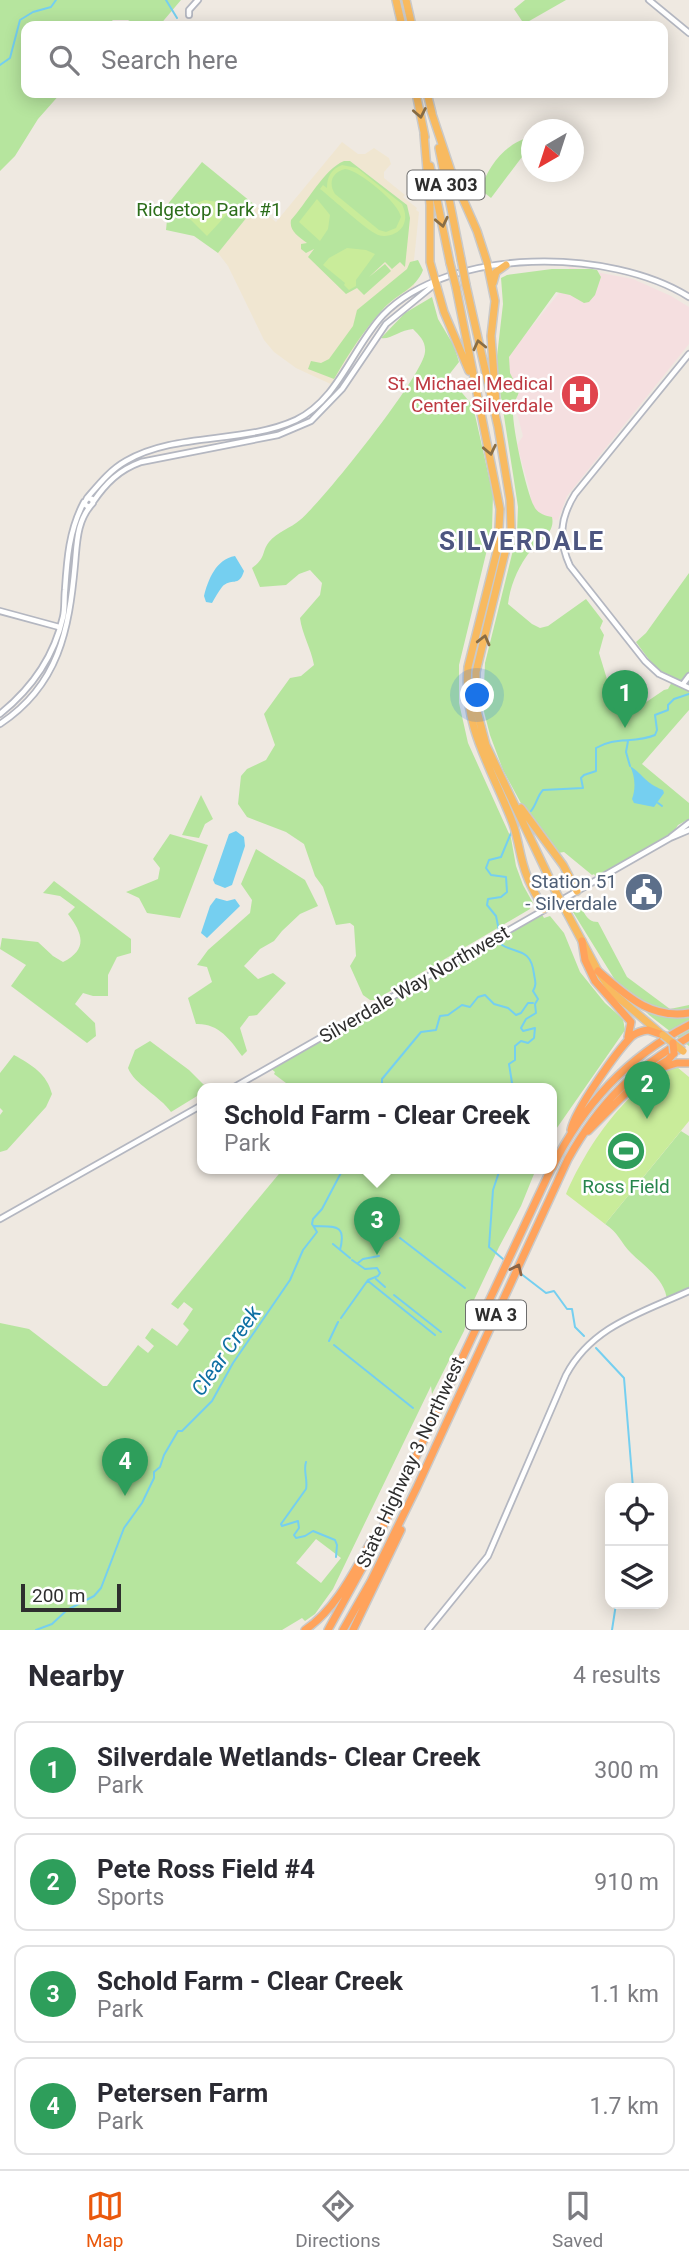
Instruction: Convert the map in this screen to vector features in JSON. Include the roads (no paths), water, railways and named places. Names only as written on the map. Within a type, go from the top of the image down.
[{"type":"highway","points":[[396,0],[401,21]]},
{"type":"highway","points":[[407,0],[411,21]]},
{"type":"highway","name":"WA 303","points":[[417,98],[498,491],[500,531],[471,648],[466,684],[472,726],[489,767],[598,971],[617,997],[652,1029]]},
{"type":"highway","name":"WA 303","points":[[428,98],[498,427],[510,500],[511,528],[476,672],[475,690],[480,726],[555,890]]},
{"type":"highway","points":[[431,111],[452,174],[477,231],[493,287],[495,308],[491,355],[498,427]]},
{"type":"highway","points":[[424,134],[430,205],[430,258],[444,313],[464,356],[484,423]]},
{"type":"highway","points":[[493,287],[495,273],[506,265]]},
{"type":"highway","points":[[489,767],[518,838],[526,873],[544,909]]},
{"type":"highway","points":[[501,775],[533,827],[563,865],[577,891]]},
{"type":"highway","points":[[571,1133],[573,1120],[631,1031],[631,1022],[595,981],[585,960],[582,941]]},
{"type":"highway","points":[[598,971],[645,1009],[663,1014],[689,1013]]},
{"type":"highway","name":"State Highway 3 Northwest","points":[[557,1159],[592,1102],[625,1068],[650,1049],[689,1026]]},
{"type":"highway","points":[[577,1143],[645,1074],[684,1053],[652,1029],[635,1034],[623,1047]]},
{"type":"highway","name":"State Highway 3 Northwest","points":[[343,1630],[371,1581],[417,1487],[577,1143],[598,1110],[622,1084],[659,1055],[689,1037]]},
{"type":"highway","points":[[626,1093],[659,1069],[677,1063],[689,1063]]},
{"type":"highway","name":"State Highway 3 Northwest","points":[[328,1630],[361,1572],[549,1174]]},
{"type":"highway","points":[[353,1630],[398,1537],[417,1487]]},
{"type":"highway","points":[[305,1630],[333,1604],[396,1498]]},
{"type":"main road","points":[[189,15],[198,0]]},
{"type":"main road","points":[[649,0],[689,33]]},
{"type":"main road","points":[[0,715],[27,690],[49,657],[63,616],[71,533],[86,500],[120,465],[142,453],[269,429],[305,415],[332,391],[366,336],[383,316],[424,285],[488,267],[547,262],[609,267],[649,278],[689,298]]},
{"type":"main road","points":[[0,724],[18,711],[40,687],[59,654],[66,629],[79,526],[89,507],[113,478],[128,467],[141,462],[275,436],[311,421],[342,389],[386,324],[436,283]]},
{"type":"main road","points":[[689,354],[575,494],[565,512],[561,529],[570,566],[643,659],[656,672],[689,688]]},
{"type":"main road","points":[[86,500],[93,502]]},
{"type":"main road","points":[[86,500],[89,507]]},
{"type":"main road","points":[[0,611],[59,627],[64,625],[66,629]]},
{"type":"main road","points":[[683,684],[689,676]]},
{"type":"main road","name":"Silverdale Way Northwest","points":[[670,838],[689,823]]},
{"type":"main road","name":"Silverdale Way Northwest","points":[[241,1083],[544,909],[689,830]]},
{"type":"main road","points":[[0,1219],[197,1108]]},
{"type":"main road","points":[[428,1630],[488,1556],[566,1375],[580,1352],[614,1325],[689,1292]]},
{"type":"water","points":[[235,556],[244,571],[242,576],[237,581],[225,584],[212,603],[206,602],[204,596],[214,571],[223,561]]},
{"type":"water","points":[[630,766],[652,785],[663,790],[664,793],[654,807],[634,803],[634,782]]},
{"type":"water","points":[[236,831],[244,837],[245,846],[232,885],[225,888],[215,884],[213,880],[229,834]]},
{"type":"water","points":[[216,898],[227,901],[235,899],[240,906],[207,938],[201,933],[210,906]]},
{"type":"waterway","points":[[0,65],[10,58],[20,20],[33,12],[51,7],[56,0]]},
{"type":"waterway","points":[[166,0],[177,18]]},
{"type":"waterway","name":"Clear Creek","points":[[531,811],[543,790],[583,788],[581,778],[596,771],[596,748],[610,742],[655,735],[655,715],[668,710],[668,705],[674,699],[689,694]]},
{"type":"waterway","points":[[628,741],[626,752],[630,766]]},
{"type":"waterway","points":[[658,803],[662,806]]},
{"type":"waterway","name":"Clear Creek","points":[[511,833],[501,857],[489,860],[486,868],[491,875],[506,877],[507,892],[501,897],[488,899],[487,905],[496,916],[502,945],[523,953],[530,960],[535,982],[533,991],[538,999],[535,1004],[536,1013],[526,1019],[521,1028],[523,1031],[535,1028],[534,1038],[528,1043],[521,1041],[515,1046],[515,1060],[509,1064],[512,1083]]},
{"type":"waterway","name":"Clear Creek","points":[[382,1083],[382,1079],[421,1032],[436,1030],[440,1016],[448,1015],[462,1005],[470,1007],[478,997],[485,995],[494,1004],[508,1008],[516,1015],[521,1013],[528,1003],[533,1003]]},
{"type":"waterway","name":"Clear Creek","points":[[36,1630],[52,1624],[67,1610],[94,1596],[101,1588],[124,1528],[142,1503],[154,1478],[154,1472],[160,1467],[178,1431],[182,1431],[212,1401],[233,1363],[290,1280],[303,1250],[317,1232],[312,1224],[313,1219],[322,1209],[340,1174]]},
{"type":"waterway","points":[[498,1174],[493,1190],[489,1247],[503,1259]]},
{"type":"waterway","points":[[314,1226],[337,1228],[342,1235],[340,1250]]},
{"type":"waterway","points":[[400,1238],[465,1288]]},
{"type":"waterway","points":[[333,1244],[350,1258]]},
{"type":"waterway","points":[[358,1263],[363,1259],[379,1256]]},
{"type":"waterway","points":[[341,1318],[368,1280],[380,1273],[377,1268],[365,1269],[352,1260]]},
{"type":"waterway","points":[[520,1273],[546,1293],[554,1291],[567,1309],[572,1309],[575,1327],[584,1336]]},
{"type":"waterway","points":[[376,1279],[385,1287]]},
{"type":"waterway","points":[[368,1281],[435,1335]]},
{"type":"waterway","points":[[394,1295],[441,1332]]},
{"type":"waterway","points":[[329,1341],[338,1322]]},
{"type":"waterway","points":[[334,1345],[413,1408]]},
{"type":"waterway","points":[[596,1348],[624,1378],[633,1483]]},
{"type":"waterway","points":[[306,1462],[306,1489],[281,1524],[282,1526],[298,1521],[299,1528],[294,1535],[296,1538],[313,1531],[335,1540],[336,1557]]},
{"type":"waterway","points":[[612,1630],[615,1609]]},
{"type":"place","name":"St. Michael Medical Center Silverdale","points":[[580,394]]},
{"type":"place","name":"Silverdale Wetlands- Clear Creek","points":[[625,728]]},
{"type":"place","name":"Station 51 - Silverdale","points":[[644,892]]},
{"type":"place","name":"Pete Ross Field #4","points":[[647,1119]]},
{"type":"place","name":"Ross Field","points":[[626,1151]]},
{"type":"place","name":"Schold Farm - Clear Creek","points":[[377,1255]]},
{"type":"place","name":"Petersen Farm","points":[[125,1496]]},
{"type":"district","name":"SILVERDALE","points":[[522,541]]},
{"type":"park label","name":"Ridgetop Park #1","points":[[209,209]]}]
